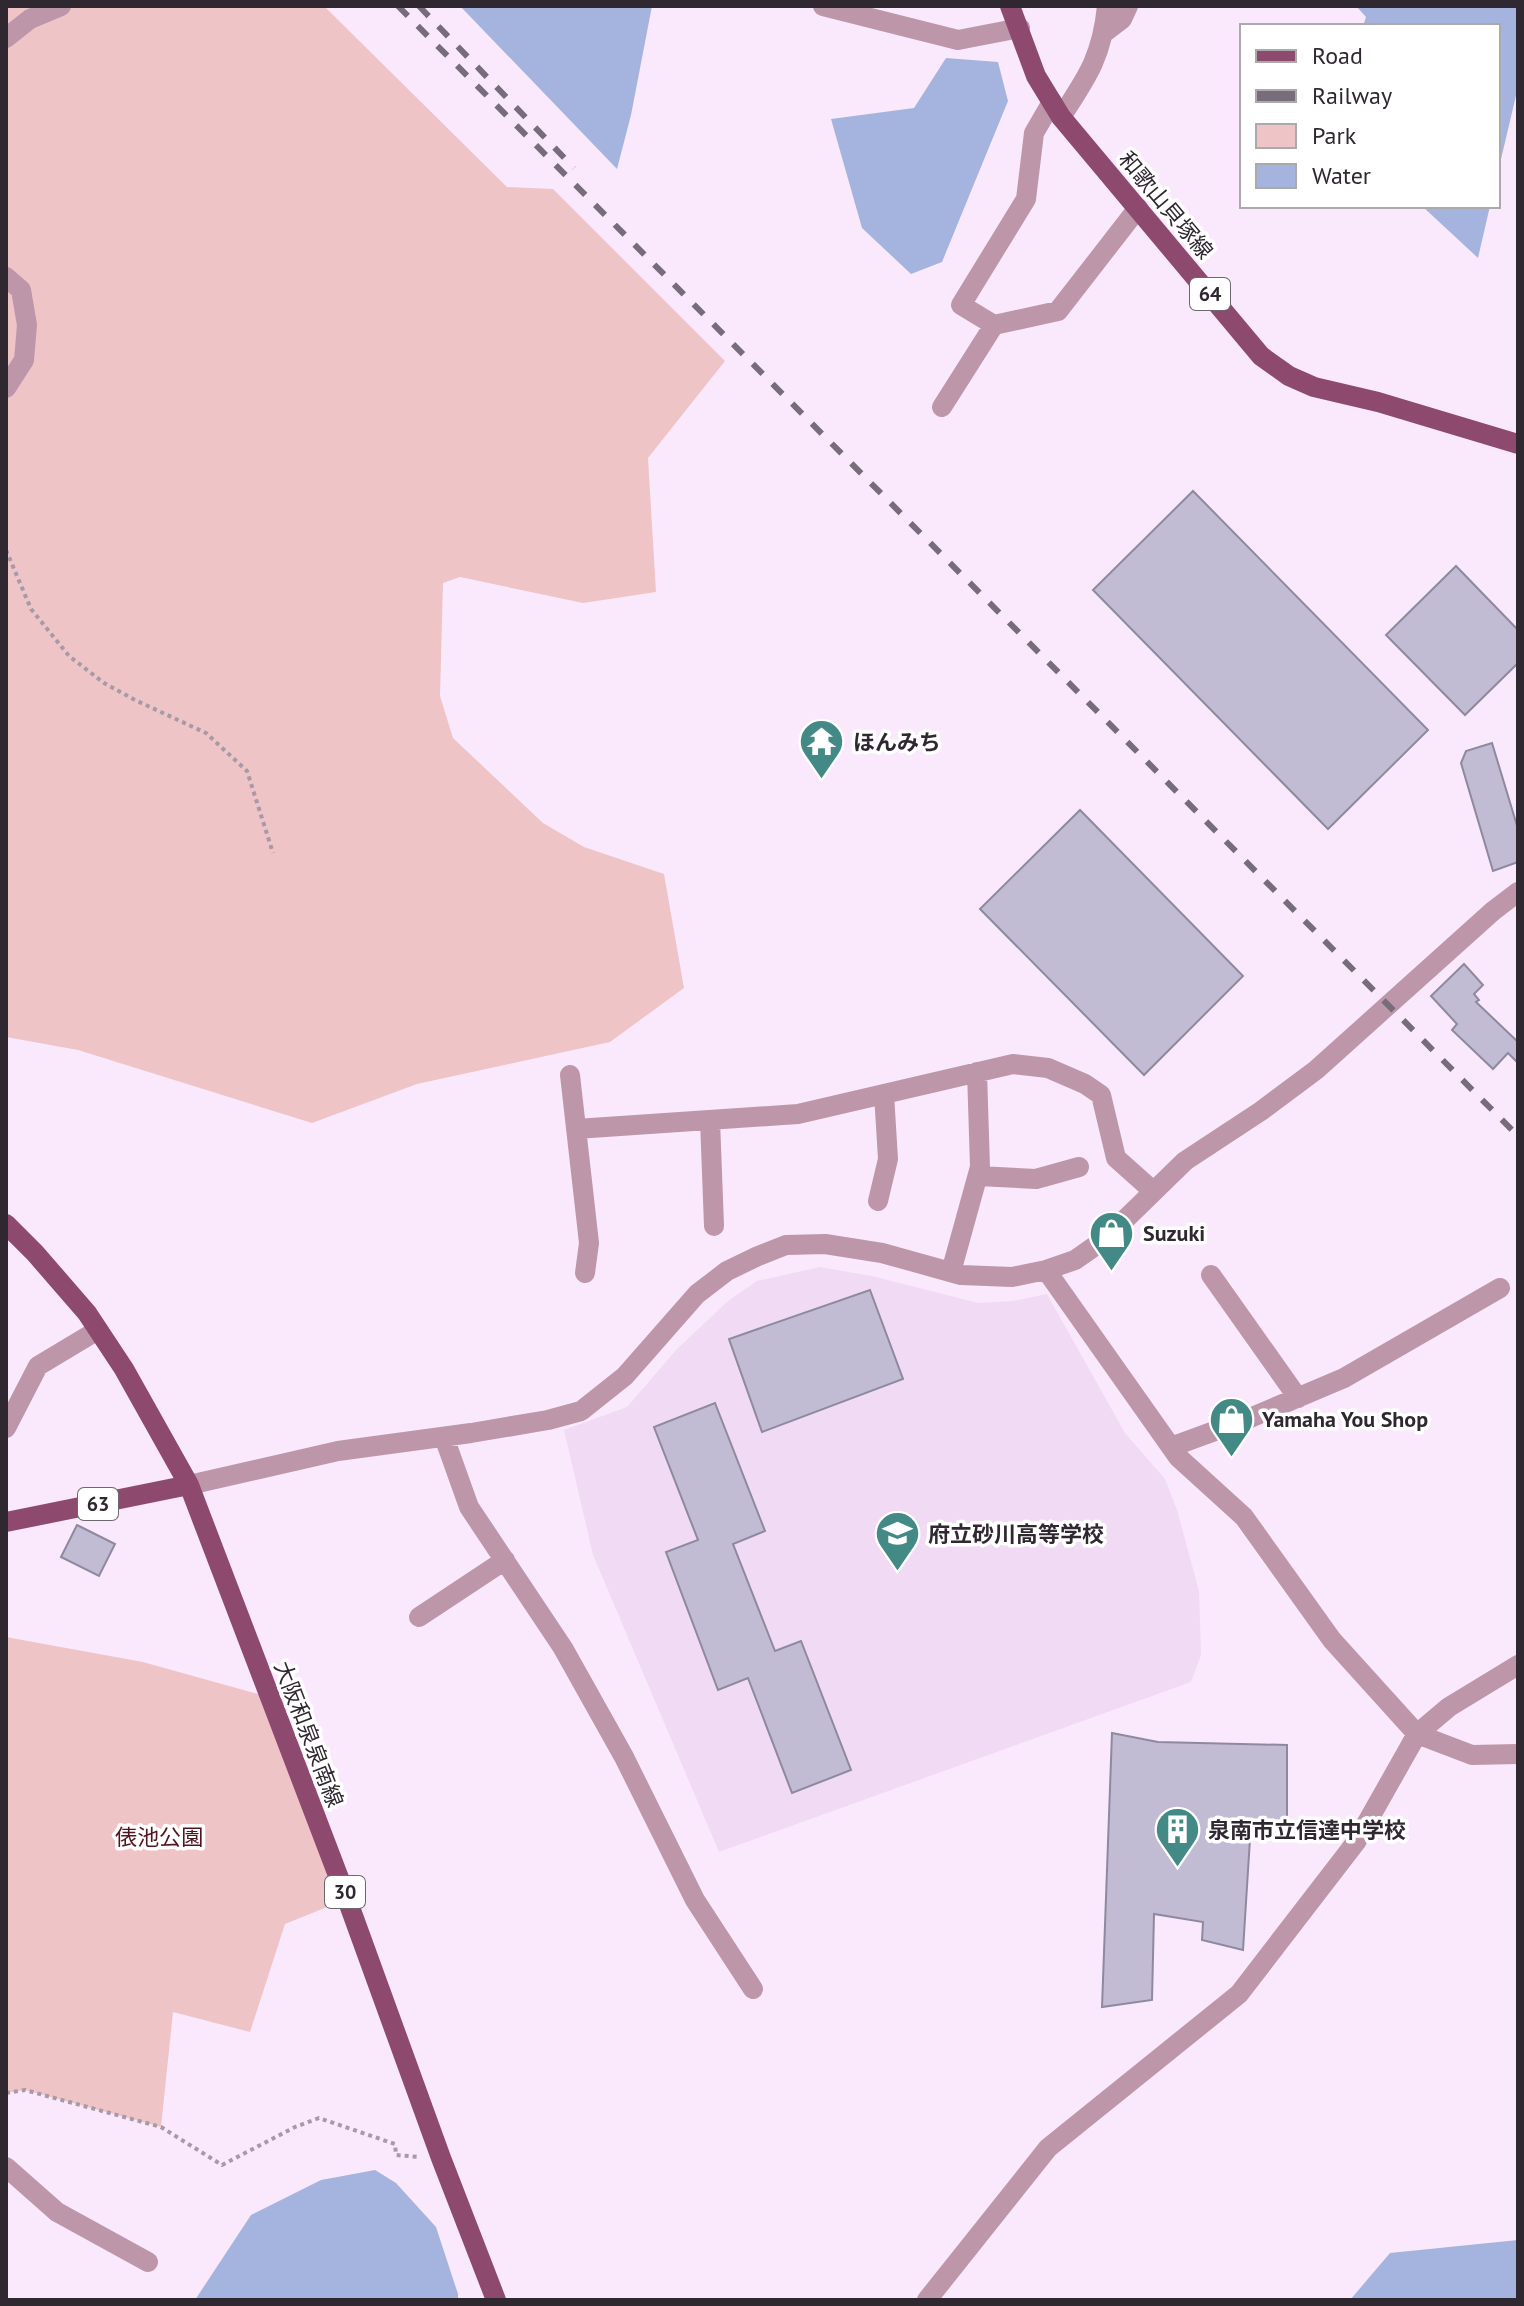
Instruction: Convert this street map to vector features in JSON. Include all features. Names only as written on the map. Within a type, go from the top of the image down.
[{"type":"main road","name":"和歌山貝塚線","points":[[1010,6],[1036,76],[1057,110],[1261,356],[1289,376],[1314,387],[1378,402],[1518,444]]},
{"type":"main road","name":"大阪和泉泉南線","points":[[6,1224],[87,1313],[124,1369],[189,1485],[496,2300]]},
{"type":"main road","name":"63","points":[[6,1522],[189,1485]]},
{"type":"street","points":[[6,38],[30,19],[61,6]]},
{"type":"street","points":[[823,6],[958,40],[1020,28]]},
{"type":"street","points":[[1107,6],[1105,32],[1091,71],[1034,133],[1026,199],[961,305],[994,325],[1058,311],[1138,208]]},
{"type":"street","points":[[1105,32],[1122,19],[1128,6]]},
{"type":"street","points":[[6,277],[21,290],[27,325],[24,360],[6,388]]},
{"type":"street","points":[[942,407],[994,325]]},
{"type":"street","points":[[189,1485],[338,1451],[548,1420],[581,1411],[625,1376],[697,1294],[727,1271],[786,1245],[825,1244],[882,1253],[961,1275],[1012,1277],[1075,1260],[1105,1239],[1185,1161],[1316,1070],[1518,892]]},
{"type":"street","points":[[576,1129],[798,1114],[1013,1064],[1048,1068],[1085,1084],[1101,1095],[1116,1158],[1153,1191]]},
{"type":"street","points":[[951,1272],[980,1167],[977,1072]]},
{"type":"street","points":[[570,1075],[589,1243],[585,1273]]},
{"type":"street","points":[[878,1201],[888,1159],[884,1094]]},
{"type":"street","points":[[710,1120],[714,1226]]},
{"type":"street","points":[[978,1176],[1036,1179],[1079,1167]]},
{"type":"street","points":[[1046,1270],[1178,1457],[1244,1517],[1332,1640],[1417,1734],[1472,1755],[1518,1754]]},
{"type":"street","points":[[1211,1275],[1298,1398]]},
{"type":"street","points":[[1171,1447],[1344,1378],[1500,1288]]},
{"type":"street","points":[[6,1428],[38,1366],[98,1330]]},
{"type":"street","points":[[444,1437],[469,1507],[563,1648],[624,1757],[695,1900],[753,1989]]},
{"type":"street","points":[[419,1617],[505,1560]]},
{"type":"street","points":[[927,2300],[1048,2148],[1239,1994],[1356,1842],[1417,1734],[1449,1707],[1518,1665]]},
{"type":"street","points":[[6,2167],[57,2212],[148,2262]]},
{"type":"path","points":[[6,550],[31,609],[69,656],[125,695],[206,733],[247,771],[273,853]]},
{"type":"path","points":[[6,2093],[25,2090],[161,2127],[222,2165],[319,2118],[395,2144],[396,2155],[441,2158]]},
{"type":"shaded area","name":"府立砂川高等学校","points":[[820,1267],[872,1276],[978,1303],[1013,1301],[1047,1294],[1125,1433],[1165,1479],[1177,1510],[1199,1591],[1201,1655],[1191,1682],[719,1852],[593,1555],[564,1430],[627,1407],[677,1349],[728,1301],[757,1281]]},
{"type":"green space","points":[[6,6],[324,6],[507,187],[553,189],[725,361],[648,458],[656,592],[583,603],[460,577],[443,583],[440,696],[453,738],[543,823],[584,847],[664,874],[684,988],[610,1042],[417,1084],[312,1123],[78,1050],[6,1037]]},
{"type":"green space","name":"俵池公園","points":[[6,1637],[143,1662],[269,1697],[347,1899],[285,1924],[250,2032],[173,2012],[161,2127],[25,2090],[6,2093]]},
{"type":"water","points":[[460,6],[652,6],[617,169]]},
{"type":"water","points":[[1356,6],[1518,6],[1518,87],[1500,164],[1500,24],[1364,24],[1366,17]]},
{"type":"water","points":[[946,58],[998,62],[1008,101],[942,262],[911,274],[862,228],[831,119],[914,108]]},
{"type":"water","points":[[1424,208],[1490,208],[1478,258]]},
{"type":"water","points":[[375,2170],[396,2183],[436,2227],[458,2300],[195,2300],[251,2215],[321,2180]]},
{"type":"water","points":[[1518,2240],[1518,2300],[1350,2300],[1390,2253]]},
{"type":"building","points":[[1193,491],[1428,730],[1328,829],[1093,590]]},
{"type":"building","points":[[1456,566],[1518,630],[1518,663],[1465,715],[1386,635]]},
{"type":"building","points":[[1492,743],[1518,829],[1518,862],[1493,871],[1461,763],[1466,751]]},
{"type":"building","points":[[1080,810],[1243,976],[1144,1075],[980,909]]},
{"type":"building","points":[[1464,964],[1483,985],[1474,994],[1479,1000],[1476,1002],[1518,1042],[1518,1063],[1508,1053],[1493,1069],[1452,1030],[1457,1024],[1431,996]]},
{"type":"building","points":[[870,1290],[903,1379],[762,1432],[729,1339]]},
{"type":"building","points":[[715,1403],[765,1531],[733,1544],[775,1651],[801,1641],[851,1770],[792,1793],[748,1678],[718,1690],[666,1552],[698,1540],[654,1427]]},
{"type":"building","points":[[77,1525],[115,1544],[99,1576],[61,1557]]},
{"type":"building","name":"泉南市立信達中学校","points":[[1112,1733],[1158,1742],[1287,1745],[1287,1822],[1251,1823],[1243,1950],[1202,1940],[1203,1922],[1154,1914],[1152,2000],[1102,2007]]},
{"type":"railway","points":[[398,6],[1518,1136]]},
{"type":"railway","points":[[419,6],[574,168]]},
{"type":"place","name":"ほんみち","points":[[822,781]]},
{"type":"place","name":"Suzuki","points":[[1112,1272]]},
{"type":"place","name":"Yamaha You Shop","points":[[1231,1458]]},
{"type":"place","name":"府立砂川高等学校","points":[[897,1573]]},
{"type":"place","name":"泉南市立信達中学校","points":[[1177,1869]]}]
